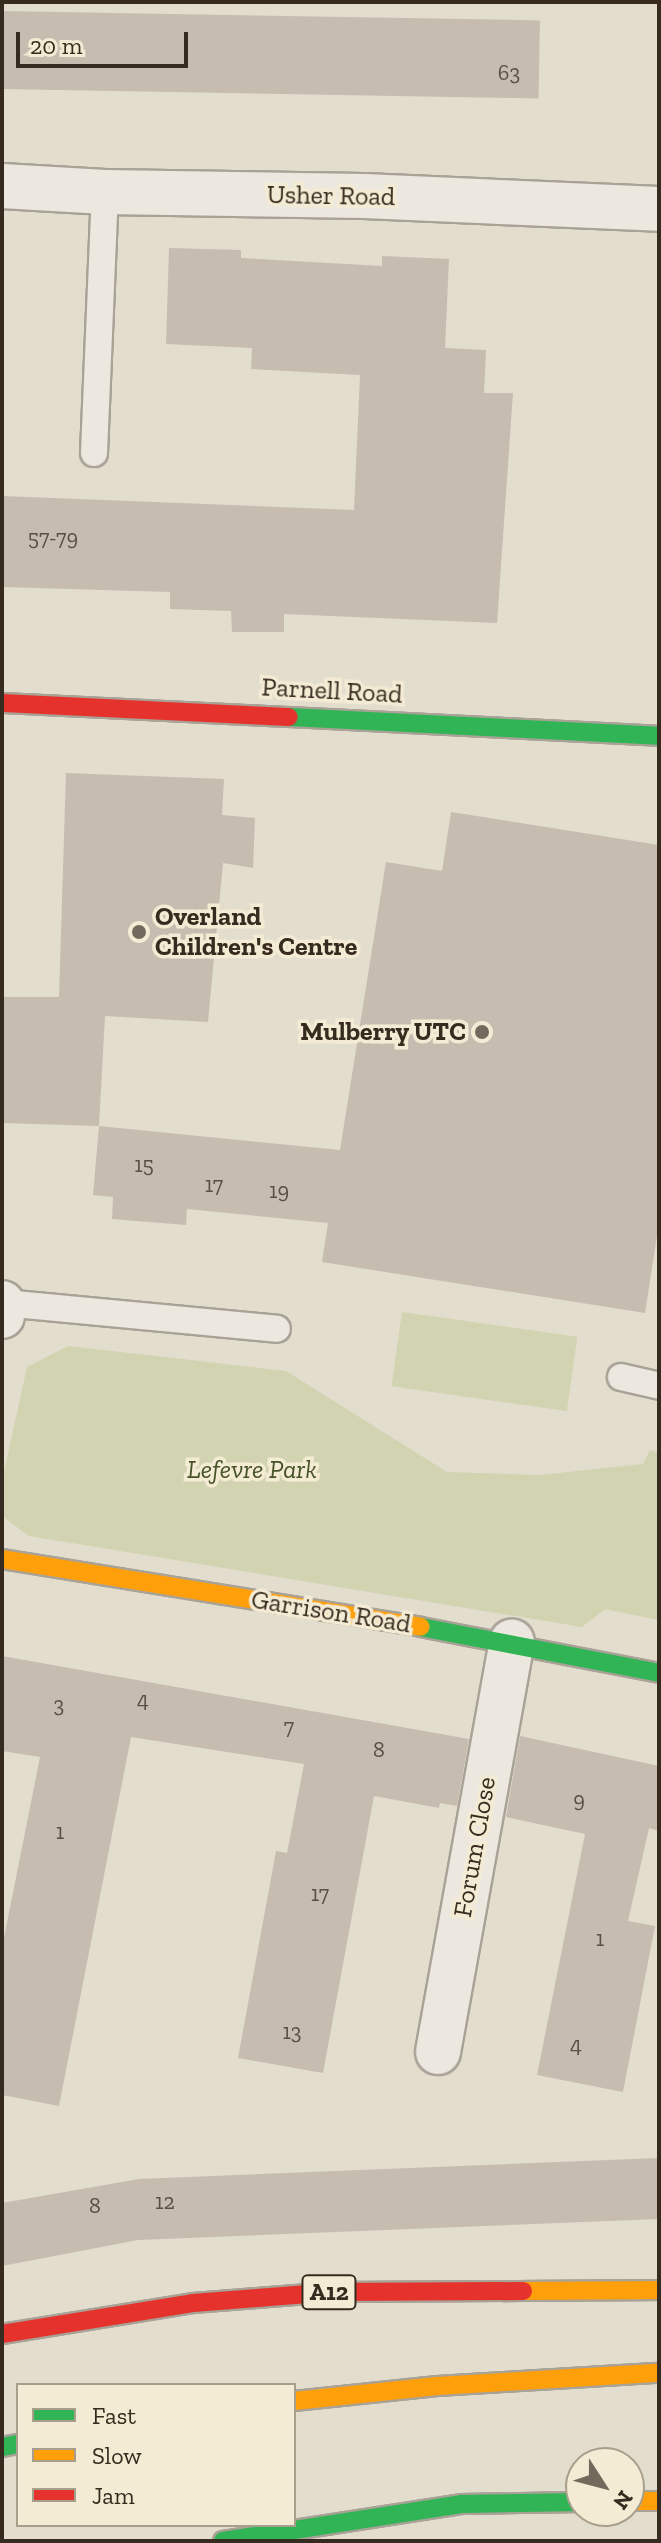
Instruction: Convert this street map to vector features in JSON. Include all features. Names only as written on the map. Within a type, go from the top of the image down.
[{"type":"main road","name":"Parnell Road","points":[[2,703],[659,736]]},
{"type":"main road","name":"Garrison Road","points":[[2,1559],[512,1642],[659,1673]]},
{"type":"main road","name":"A12","points":[[2,2334],[193,2303],[334,2292],[659,2290]]},
{"type":"main road","points":[[296,2401],[437,2386],[659,2373]]},
{"type":"main road","points":[[223,2541],[461,2504],[565,2502]]},
{"type":"street","name":"Usher Road","points":[[2,186],[105,192],[364,196],[659,209]]},
{"type":"street","name":"Forum Close","points":[[438,2052],[512,1642]]},
{"type":"lane","points":[[94,453],[105,192]]},
{"type":"lane","points":[[3,1307],[277,1329]]},
{"type":"lane","points":[[621,1377],[659,1386]]},
{"type":"green space","points":[[402,1312],[577,1337],[567,1411],[392,1386]]},
{"type":"green space","name":"Lefevre Park","points":[[68,1346],[286,1371],[447,1472],[540,1475],[643,1464],[650,1450],[659,1453],[659,1620],[605,1609],[582,1627],[29,1536],[2,1516],[2,1481],[27,1367]]},
{"type":"building","points":[[2,11],[540,20],[539,98],[2,89]]},
{"type":"building","points":[[169,248],[241,250],[241,258],[382,266],[382,256],[449,259],[445,348],[486,350],[484,393],[513,393],[497,623],[284,614],[284,632],[232,632],[231,611],[170,609],[170,592],[2,587],[2,496],[354,510],[360,375],[251,369],[252,348],[166,344]]},
{"type":"building","name":"Overland Children's Centre","points":[[66,773],[224,779],[222,815],[255,818],[253,868],[223,863],[208,1022],[105,1016],[99,1126],[2,1123],[2,997],[59,997]]},
{"type":"building","name":"Mulberry UTC","points":[[451,812],[659,845],[659,1223],[645,1313],[322,1262],[328,1223],[187,1209],[186,1225],[112,1219],[113,1197],[93,1195],[99,1126],[340,1150],[386,862],[442,871]]},
{"type":"building","points":[[2,1656],[469,1739],[457,1806],[440,1803],[439,1808],[374,1796],[323,2073],[238,2058],[276,1851],[287,1853],[304,1764],[131,1737],[59,2106],[2,2095],[2,1948],[40,1757],[2,1751]]},
{"type":"building","points":[[520,1736],[659,1766],[659,1831],[649,1828],[628,1921],[655,1926],[623,2092],[537,2075],[585,1834],[506,1817]]},
{"type":"building","points":[[659,2158],[659,2219],[138,2240],[2,2266],[2,2203],[139,2179]]},
{"type":"traffic: fast","points":[[289,717],[659,736]]},
{"type":"traffic: fast","points":[[421,1627],[659,1673]]},
{"type":"traffic: fast","points":[[2,2447],[16,2444]]},
{"type":"traffic: fast","points":[[223,2541],[461,2504],[565,2502]]},
{"type":"traffic: slow","points":[[2,1559],[421,1627]]},
{"type":"traffic: slow","points":[[523,2291],[659,2290]]},
{"type":"traffic: slow","points":[[296,2401],[437,2386],[659,2373]]},
{"type":"traffic: slow","points":[[645,2501],[659,2501]]},
{"type":"traffic: jam","points":[[2,703],[289,717]]},
{"type":"traffic: jam","points":[[2,2334],[193,2303],[334,2292],[523,2291]]},
{"type":"place","name":"Overland Children's Centre","points":[[139,932]]},
{"type":"place","name":"Mulberry UTC","points":[[482,1032]]}]
